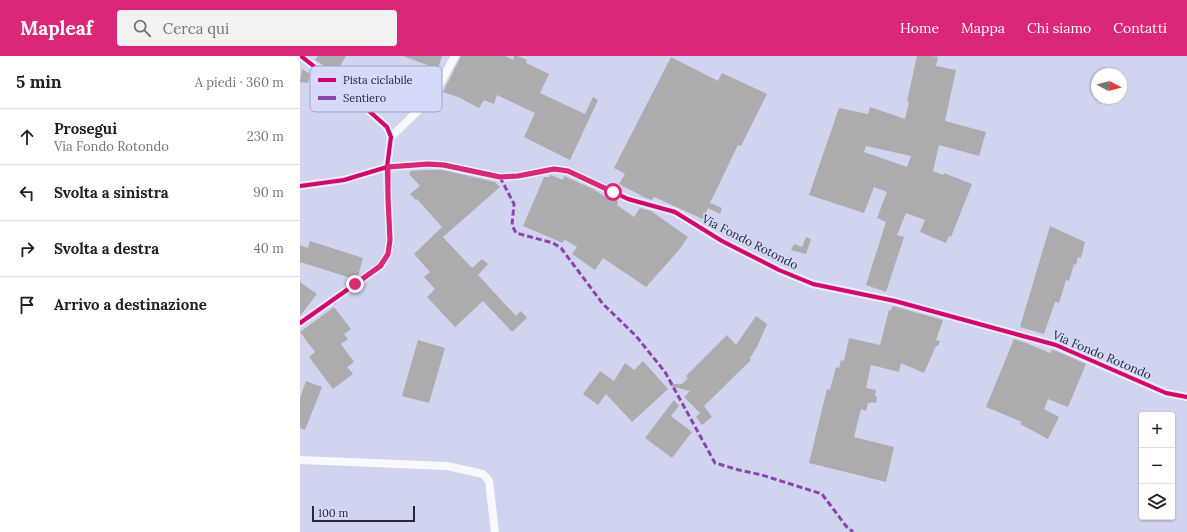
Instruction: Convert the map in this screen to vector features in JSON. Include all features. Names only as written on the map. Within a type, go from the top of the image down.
[{"type":"street","points":[[301,56],[314,66]]},
{"type":"street","points":[[442,80],[455,56]]},
{"type":"street","points":[[300,323],[380,266],[388,254],[390,240],[388,167],[391,137],[386,127],[370,112]]},
{"type":"street","points":[[391,137],[417,112]]},
{"type":"street","name":"Via Fondo Rotondo","points":[[300,186],[344,180],[388,167],[428,164],[444,165],[500,177],[518,176],[554,169],[568,171],[628,199],[675,212],[722,241],[779,270],[813,284],[895,301],[1056,345],[1166,393],[1187,397]]},
{"type":"street","points":[[300,460],[447,466],[483,474],[489,481],[495,532]]},
{"type":"building","points":[[318,56],[346,56],[340,66],[325,66],[315,60]]},
{"type":"building","points":[[403,56],[442,56],[439,66],[430,66]]},
{"type":"building","points":[[461,56],[505,56],[513,60],[514,56],[518,56],[527,60],[526,63],[549,74],[540,93],[585,114],[593,97],[598,100],[570,160],[524,137],[535,113],[497,95],[494,104],[484,100],[479,108],[458,97],[443,92]]},
{"type":"building","points":[[917,56],[938,57],[936,66],[956,70],[945,121],[986,132],[979,156],[939,145],[933,171],[943,175],[944,173],[972,184],[951,237],[949,236],[946,243],[920,232],[925,220],[906,213],[897,235],[904,237],[886,292],[866,285],[886,222],[877,218],[887,192],[874,187],[864,213],[809,195],[839,108],[868,114],[870,107],[905,119],[909,102],[907,101]],"holes":[[[866,146],[911,156],[907,167],[864,152]]]},
{"type":"building","points":[[671,57],[718,81],[722,73],[767,94],[741,146],[738,145],[710,203],[722,208],[720,214],[708,208],[703,219],[654,197],[652,200],[646,198],[619,184],[625,174],[614,168]]},
{"type":"building","points":[[302,69],[310,74],[308,83],[300,82]]},
{"type":"building","points":[[442,170],[495,182],[500,187],[443,237],[472,268],[482,259],[488,264],[478,275],[516,316],[521,311],[527,318],[512,332],[483,301],[455,327],[427,297],[435,289],[424,277],[430,272],[414,254],[442,227],[417,199],[416,200],[410,194],[420,186],[409,174],[411,171]]},
{"type":"building","points":[[551,175],[563,180],[564,176],[593,189],[612,201],[613,198],[618,201],[617,205],[634,217],[640,208],[651,211],[688,237],[679,250],[646,287],[603,258],[595,270],[572,254],[577,247],[564,239],[563,243],[523,226],[544,177],[549,177]]},
{"type":"building","points":[[1050,226],[1085,242],[1081,258],[1078,257],[1076,265],[1074,264],[1069,281],[1066,280],[1059,303],[1055,302],[1044,334],[1020,327]]},
{"type":"building","points":[[806,237],[811,239],[806,254],[791,250],[794,244],[802,247]]},
{"type":"building","points":[[310,241],[363,258],[358,276],[354,279],[300,262],[300,245],[308,248]]},
{"type":"building","points":[[300,282],[317,294],[300,316]]},
{"type":"building","points":[[893,306],[943,320],[936,340],[940,341],[938,346],[936,346],[924,373],[901,363],[899,372],[871,365],[866,388],[876,390],[876,403],[868,403],[866,411],[861,409],[854,437],[894,447],[886,482],[809,463],[827,389],[830,390],[836,367],[839,368],[841,360],[844,361],[849,338],[880,345],[889,310],[891,310]]},
{"type":"building","points":[[334,307],[351,329],[344,334],[348,339],[341,344],[354,362],[347,367],[353,374],[333,389],[309,357],[315,352],[300,332]]},
{"type":"building","points":[[756,316],[767,324],[757,347],[750,358],[751,360],[704,406],[712,417],[702,425],[696,417],[700,413],[684,397],[690,391],[670,386],[670,384],[682,384],[688,378],[686,376],[727,335],[736,345]]},
{"type":"building","points":[[1014,339],[1050,353],[1054,350],[1086,364],[1068,407],[1048,399],[1044,409],[1059,417],[1048,439],[1020,424],[1022,422],[986,407]]},
{"type":"building","points":[[418,340],[445,348],[429,403],[402,396]]},
{"type":"building","points":[[643,361],[668,389],[632,422],[606,394],[598,405],[583,394],[600,371],[614,381],[625,363],[634,370]]},
{"type":"building","points":[[306,381],[322,387],[305,430],[300,428],[300,398]]},
{"type":"building","points":[[674,400],[679,406],[671,416],[692,432],[672,458],[645,438]]},
{"type":"marked path","points":[[500,177],[514,204],[512,225],[516,233],[553,243],[561,248],[603,304],[636,336],[665,372],[715,463],[762,475],[822,494],[846,526],[853,532]]},
{"type":"cycle path","points":[[301,56],[314,66]]},
{"type":"cycle path","points":[[300,323],[381,266],[388,254],[390,240],[387,167],[391,137],[387,127],[370,112]]},
{"type":"cycle path","points":[[300,186],[344,180],[387,167],[428,164],[443,165],[500,177],[518,176],[554,169],[568,171],[628,199],[675,212],[722,241],[779,270],[813,284],[895,301],[1056,345],[1166,393],[1187,397]]},
{"type":"route","points":[[355,284],[380,266],[388,254],[390,240],[388,167],[428,164],[444,165],[500,177],[518,176],[554,169],[568,171],[613,192]]}]
